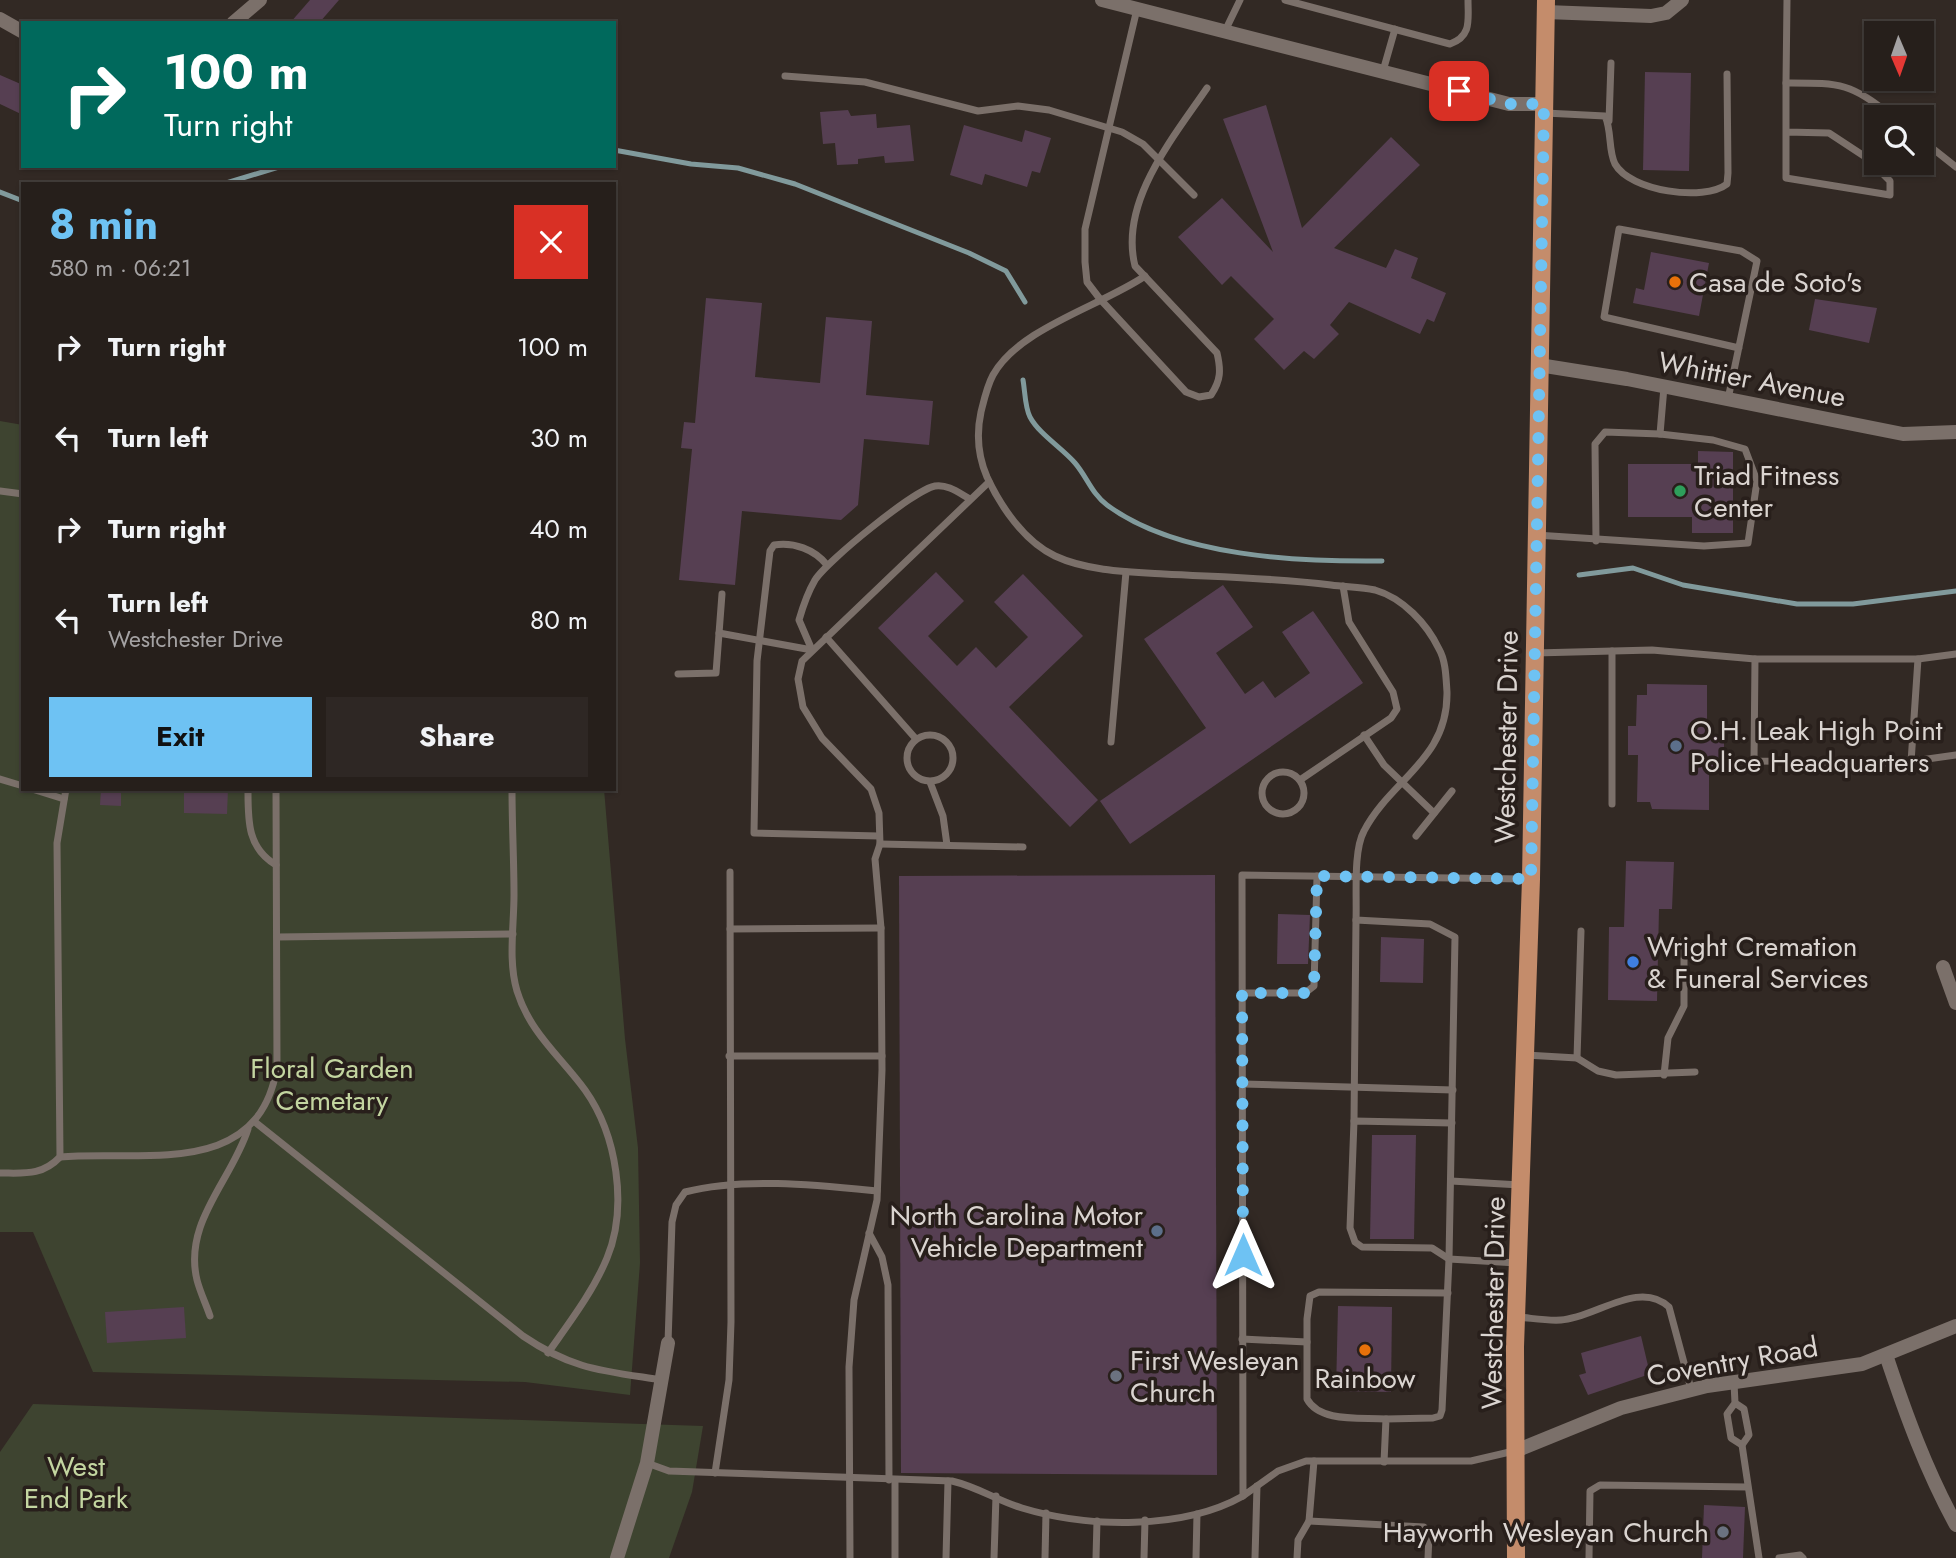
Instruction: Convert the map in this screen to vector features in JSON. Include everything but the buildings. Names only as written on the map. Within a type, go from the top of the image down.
[{"type":"main road","name":"Westchester Drive","points":[[1516,1558],[1516,1317],[1531,879],[1546,6]]},
{"type":"street","points":[[235,21],[260,0]]},
{"type":"street","points":[[1102,0],[1509,104],[1544,108]]},
{"type":"street","points":[[1546,6],[1651,16],[1666,13],[1682,0]]},
{"type":"street","points":[[0,19],[21,31]]},
{"type":"street","name":"Whittier Avenue","points":[[1539,365],[1664,386],[1903,434],[1956,432]]},
{"type":"street","points":[[1943,967],[1956,1003]]},
{"type":"street","name":"Coventry Road","points":[[1518,1450],[1621,1408],[1733,1382],[1862,1364],[1956,1326]]},
{"type":"street","points":[[617,1558],[647,1463],[668,1343]]},
{"type":"street","points":[[1886,1355],[1911,1431],[1929,1475],[1956,1525]]},
{"type":"lane","points":[[1224,31],[1240,0]]},
{"type":"lane","points":[[1285,0],[1450,44],[1461,40],[1468,30],[1468,0]]},
{"type":"lane","points":[[1786,132],[1829,133],[1867,158],[1890,181],[1890,195],[1786,178],[1786,132],[1786,83],[1787,0]]},
{"type":"lane","points":[[1137,9],[1085,229],[1087,282],[1186,392],[1199,397],[1211,395],[1218,385],[1221,370],[1217,353],[1135,266],[1131,249],[1133,229],[1145,188],[1160,159],[1207,88]]},
{"type":"lane","points":[[1383,72],[1395,29]]},
{"type":"lane","points":[[1611,63],[1609,125],[1614,159],[1626,176],[1664,190],[1699,194],[1717,192],[1727,184],[1727,74]]},
{"type":"lane","points":[[785,76],[865,82],[978,111],[1018,106],[1049,110],[1107,130],[1122,132],[1143,144],[1194,195]]},
{"type":"lane","points":[[1786,83],[1837,83],[1851,86],[1877,105]]},
{"type":"lane","points":[[1544,108],[1599,113],[1605,116],[1609,125]]},
{"type":"lane","points":[[1934,150],[1956,167]]},
{"type":"lane","points":[[1728,400],[1757,261],[1741,251],[1619,229],[1605,317],[1738,348]]},
{"type":"lane","points":[[1145,276],[1125,290],[1100,299],[1031,338],[1007,357],[993,376],[978,426],[979,460],[998,502],[1020,528],[1054,555],[1085,565],[1126,572],[1290,580],[1377,590],[1419,618],[1440,650],[1446,678],[1447,709],[1442,729],[1426,757],[1382,803],[1363,832],[1356,920],[1350,1228],[1355,1242],[1362,1247],[1432,1248],[1449,1259],[1518,1264]]},
{"type":"lane","points":[[1660,434],[1664,386]]},
{"type":"lane","points":[[1536,535],[1596,541],[1704,546],[1748,543],[1757,481],[1745,449],[1713,440],[1605,432],[1595,444],[1596,541]]},
{"type":"lane","points":[[850,1558],[849,1367],[854,1300],[877,1191],[881,928],[875,859],[880,844],[879,813],[871,789],[822,738],[803,707],[798,679],[802,661],[812,650],[989,482]]},
{"type":"lane","points":[[812,650],[799,620],[816,579],[827,565],[916,495],[935,486],[951,488],[970,499]]},
{"type":"lane","points":[[0,491],[21,494]]},
{"type":"lane","points":[[827,565],[805,548],[774,545],[770,551],[759,638],[754,833],[880,835]]},
{"type":"lane","points":[[1111,742],[1126,572]]},
{"type":"lane","points":[[1300,780],[1391,718],[1397,702],[1349,622],[1343,586]]},
{"type":"lane","points":[[678,674],[716,673],[722,594]]},
{"type":"lane","points":[[719,633],[759,638],[812,650]]},
{"type":"lane","points":[[826,637],[916,739]]},
{"type":"lane","points":[[1534,653],[1652,650],[1755,659],[1918,659],[1956,654]]},
{"type":"lane","points":[[1612,651],[1612,804]]},
{"type":"lane","points":[[1755,659],[1754,761],[1911,762],[1956,755]]},
{"type":"lane","points":[[1911,762],[1918,659]]},
{"type":"lane","points":[[931,735],[939,737],[951,747],[953,755],[950,770],[945,776],[930,782],[916,778],[907,765],[907,751],[916,739],[931,735]]},
{"type":"lane","points":[[1364,735],[1384,765],[1434,813]]},
{"type":"lane","points":[[1288,772],[1300,780],[1303,800],[1294,811],[1275,813],[1264,804],[1263,783],[1274,773],[1288,772]]},
{"type":"lane","points":[[0,779],[21,785]]},
{"type":"lane","points":[[930,782],[943,816],[947,845]]},
{"type":"lane","points":[[38,791],[64,799]]},
{"type":"lane","points":[[60,1157],[57,893],[58,843],[66,791]]},
{"type":"lane","points":[[248,791],[248,826],[253,840],[263,858],[276,865]]},
{"type":"lane","points":[[210,1316],[197,1279],[195,1241],[207,1208],[274,1087],[277,1067],[276,791]]},
{"type":"lane","points":[[512,791],[515,987],[524,1012],[537,1035],[586,1091],[601,1118],[610,1141],[616,1178],[615,1222],[608,1255],[597,1278],[548,1353]]},
{"type":"lane","points":[[1416,836],[1452,791]]},
{"type":"lane","points":[[880,844],[1023,847]]},
{"type":"lane","points":[[715,1473],[729,1380],[730,872]]},
{"type":"lane","points":[[1243,1496],[1242,875],[1531,879]]},
{"type":"lane","points":[[1242,993],[1305,993],[1314,986],[1317,876]]},
{"type":"lane","points":[[1356,920],[1430,924],[1455,937],[1448,1293],[1440,1416],[1386,1419],[1323,1414],[1312,1408],[1307,1399],[1310,1296],[1319,1292],[1448,1293]]},
{"type":"lane","points":[[730,929],[881,928]]},
{"type":"lane","points":[[1577,1058],[1581,931]]},
{"type":"lane","points":[[277,937],[513,933]]},
{"type":"lane","points":[[1664,1075],[1668,1038],[1684,1006],[1684,940]]},
{"type":"lane","points":[[1525,1055],[1577,1058],[1598,1071],[1616,1075],[1695,1072]]},
{"type":"lane","points":[[729,1056],[881,1056]]},
{"type":"lane","points":[[1242,1084],[1453,1090]]},
{"type":"lane","points":[[1354,1121],[1452,1123]]},
{"type":"lane","points":[[0,1172],[34,1174],[51,1166],[60,1157],[200,1152],[220,1146],[252,1125]]},
{"type":"lane","points":[[252,1125],[548,1353],[571,1364],[663,1380]]},
{"type":"lane","points":[[1451,1181],[1521,1185]]},
{"type":"lane","points":[[668,1343],[672,1222],[676,1205],[685,1192],[706,1186],[813,1184],[877,1191]]},
{"type":"lane","points":[[869,1233],[882,1257],[888,1285],[895,1558]]},
{"type":"lane","points":[[1516,1317],[1563,1320],[1638,1297],[1660,1298],[1669,1307],[1691,1390]]},
{"type":"lane","points":[[1242,1339],[1307,1342]]},
{"type":"lane","points":[[1733,1382],[1735,1403],[1727,1414],[1731,1438],[1742,1445]]},
{"type":"lane","points":[[1735,1403],[1744,1409],[1749,1435],[1742,1445],[1759,1558]]},
{"type":"lane","points":[[1384,1461],[1386,1419]]},
{"type":"lane","points":[[647,1463],[668,1471],[948,1481],[977,1486],[1021,1508],[1097,1521],[1145,1520],[1197,1514],[1224,1507],[1278,1471],[1314,1461],[1471,1461],[1518,1450]]},
{"type":"lane","points":[[1297,1558],[1297,1540],[1310,1521],[1314,1461]]},
{"type":"lane","points":[[946,1558],[948,1481]]},
{"type":"lane","points":[[1589,1558],[1591,1491],[1600,1485],[1747,1487]]},
{"type":"lane","points":[[1255,1558],[1257,1486]]},
{"type":"lane","points":[[994,1558],[996,1496]]},
{"type":"lane","points":[[1045,1558],[1046,1513]]},
{"type":"lane","points":[[1196,1558],[1197,1514]]},
{"type":"lane","points":[[1144,1558],[1145,1520]]},
{"type":"lane","points":[[1096,1558],[1097,1521]]},
{"type":"lane","points":[[1310,1521],[1424,1527],[1429,1536],[1428,1558]]},
{"type":"lane","points":[[1779,1558],[1800,1555],[1803,1558]]},
{"type":"green space","name":"Floral Garden Cemetary","points":[[0,421],[21,425],[21,791],[604,791],[625,1039],[638,1148],[640,1263],[630,1395],[525,1382],[93,1372],[33,1232],[0,1232]]},
{"type":"green space","name":"West End Park","points":[[33,1404],[703,1426],[692,1492],[669,1558],[0,1558],[0,1452]]},
{"type":"waterway","points":[[616,150],[691,164],[738,168],[795,184],[969,253],[1006,271],[1025,302]]},
{"type":"waterway","points":[[230,182],[275,168]]},
{"type":"waterway","points":[[0,192],[21,200]]},
{"type":"waterway","points":[[1023,380],[1027,409],[1034,423],[1075,463],[1102,501],[1136,522],[1168,536],[1240,553],[1314,560],[1382,561]]},
{"type":"waterway","points":[[1579,575],[1633,568],[1683,585],[1797,604],[1853,604],[1956,591]]},
{"type":"place","name":"Casa de Soto's","points":[[1675,282]]},
{"type":"place","name":"Triad Fitness Center","points":[[1680,491]]},
{"type":"place","name":"O.H. Leak High Point Police Headquarters","points":[[1676,746]]},
{"type":"place","name":"Wright Cremation & Funeral Services","points":[[1633,962]]},
{"type":"place","name":"North Carolina Motor Vehicle Department","points":[[1157,1231]]},
{"type":"place","name":"Rainbow","points":[[1365,1350]]},
{"type":"place","name":"First Wesleyan Church","points":[[1116,1376]]},
{"type":"place","name":"Hayworth Wesleyan Church","points":[[1723,1532]]},
{"type":"route","points":[[1243,1255],[1242,993],[1305,993],[1314,986],[1317,876],[1531,879],[1544,104],[1509,104],[1459,91]]}]
